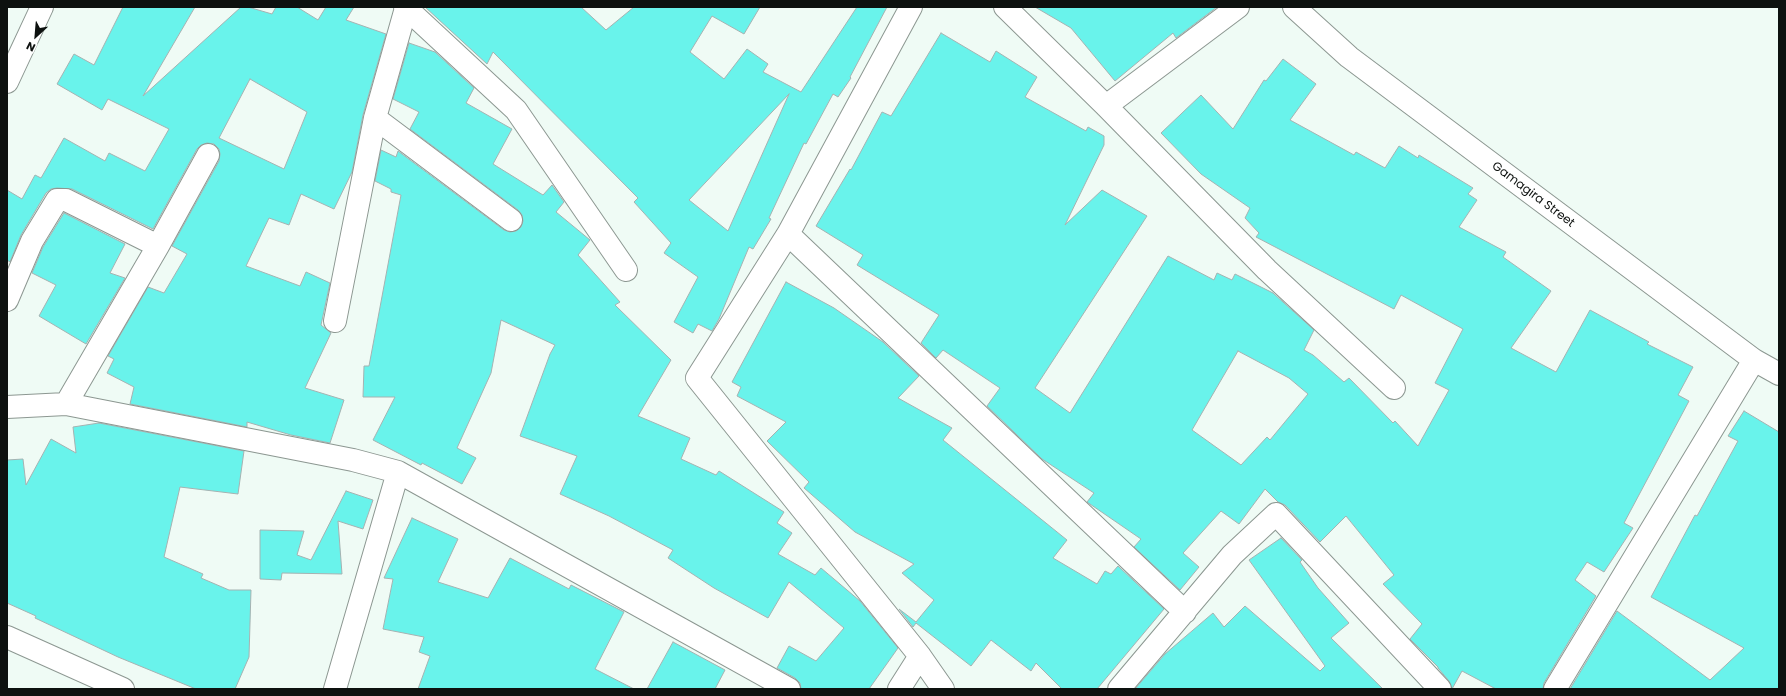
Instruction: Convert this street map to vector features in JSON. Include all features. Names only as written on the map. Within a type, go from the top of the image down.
[{"type":"street","points":[[7,82],[42,7]]},
{"type":"street","points":[[912,7],[788,234],[697,378],[920,656],[943,689]]},
{"type":"street","points":[[1005,7],[1106,106],[1267,270],[1394,388]]},
{"type":"street","points":[[1106,106],[1238,7]]},
{"type":"street","name":"Gamagira Street","points":[[1294,7],[1349,57],[1754,360],[1779,374]]},
{"type":"street","points":[[335,321],[375,118],[405,8],[516,110],[626,270]]},
{"type":"street","points":[[375,118],[510,220]]},
{"type":"street","points":[[66,404],[158,246],[208,155]]},
{"type":"street","points":[[7,300],[32,241],[57,200],[66,200],[158,246]]},
{"type":"street","points":[[788,234],[1184,612]]},
{"type":"street","points":[[1555,689],[1754,360]]},
{"type":"street","points":[[7,407],[66,404],[353,460],[398,472],[789,689]]},
{"type":"street","points":[[335,689],[398,472]]},
{"type":"street","points":[[1119,689],[1232,554],[1276,514],[1440,689]]},
{"type":"street","points":[[7,637],[123,689]]},
{"type":"street","points":[[899,689],[920,656]]},
{"type":"building","points":[[123,7],[195,7],[143,96],[241,7],[248,7],[272,14],[276,7],[297,7],[318,20],[326,7],[354,7],[346,20],[386,34],[363,115],[352,172],[334,209],[301,194],[289,225],[269,218],[246,266],[300,286],[306,272],[330,283],[321,325],[331,333],[305,388],[344,400],[330,443],[291,435],[247,422],[247,427],[130,404],[134,387],[107,373],[114,359],[108,356],[148,287],[164,293],[187,254],[172,246],[219,161],[219,149],[214,144],[207,143],[201,145],[197,149],[153,229],[72,189],[51,189],[46,193],[21,235],[10,262],[7,260],[7,190],[22,199],[35,175],[41,178],[64,138],[105,161],[109,153],[145,171],[169,129],[108,99],[102,110],[57,84],[74,54],[94,65]],"holes":[[[250,79],[307,112],[284,169],[219,138]]]},
{"type":"building","points":[[425,7],[581,7],[606,30],[634,7],[760,7],[744,34],[712,16],[690,52],[724,79],[747,49],[768,64],[763,72],[801,92],[857,7],[887,7],[850,77],[851,78],[838,97],[833,94],[806,144],[804,143],[769,218],[771,219],[753,249],[749,247],[719,319],[712,331],[698,324],[693,333],[674,322],[698,277],[664,253],[671,243],[634,202],[638,198],[493,52],[487,64]],"holes":[[[789,94],[728,231],[689,200]]]},
{"type":"building","points":[[1035,7],[1217,7],[1176,38],[1173,33],[1115,81],[1071,28]]},
{"type":"building","points":[[941,33],[990,62],[996,51],[1037,77],[1025,97],[1086,131],[1088,127],[1104,136],[1104,145],[1065,225],[1102,190],[1147,216],[1035,388],[1070,413],[1168,256],[1214,280],[1217,273],[1232,280],[1235,274],[1273,293],[1314,330],[1304,350],[1313,355],[1344,382],[1349,378],[1393,423],[1395,421],[1418,446],[1449,390],[1435,383],[1463,329],[1401,295],[1394,309],[1256,237],[1259,233],[1245,218],[1250,208],[1201,174],[1161,133],[1201,95],[1233,129],[1264,80],[1266,81],[1283,59],[1316,84],[1290,120],[1354,155],[1356,152],[1385,168],[1399,146],[1418,158],[1419,155],[1473,188],[1468,194],[1477,200],[1459,227],[1506,252],[1503,257],[1551,291],[1511,348],[1556,372],[1590,310],[1649,342],[1647,344],[1693,367],[1678,395],[1689,401],[1624,523],[1633,528],[1604,572],[1587,562],[1575,580],[1596,596],[1544,683],[1543,689],[1496,689],[1462,671],[1452,689],[1449,681],[1438,667],[1410,639],[1422,624],[1383,584],[1394,575],[1346,516],[1320,542],[1285,505],[1278,502],[1265,489],[1239,524],[1221,511],[1183,553],[1199,567],[1180,590],[1134,547],[1141,539],[1087,502],[1094,493],[1042,459],[987,406],[1000,388],[943,350],[936,358],[921,343],[939,315],[857,265],[863,255],[816,226],[850,169],[851,170],[882,112],[891,116]],"holes":[[[1238,351],[1289,378],[1308,394],[1270,440],[1267,437],[1241,465],[1192,430]]]},
{"type":"building","points":[[409,43],[435,52],[474,88],[466,103],[512,129],[493,164],[543,195],[552,185],[564,202],[556,212],[590,240],[578,255],[620,302],[615,305],[671,360],[638,416],[690,438],[681,459],[716,475],[719,471],[784,512],[777,523],[792,533],[778,554],[815,575],[821,568],[860,601],[898,648],[869,689],[801,689],[800,683],[795,678],[777,668],[789,646],[816,661],[844,628],[789,582],[768,618],[714,588],[668,558],[673,550],[609,516],[560,494],[577,456],[520,436],[550,354],[555,345],[501,320],[491,373],[457,448],[476,458],[462,484],[373,440],[395,397],[363,397],[364,366],[369,366],[401,195],[391,192],[391,189],[375,181],[381,150],[396,157],[398,151],[504,230],[510,232],[516,231],[521,227],[523,221],[522,215],[518,210],[410,129],[419,112],[393,99]]},
{"type":"building","points":[[64,213],[125,244],[110,273],[125,278],[86,344],[39,316],[56,285],[32,273],[43,247]]},
{"type":"building","points":[[786,282],[834,308],[883,342],[919,376],[898,398],[952,428],[943,440],[1067,540],[1053,558],[1097,584],[1105,571],[1111,574],[1118,566],[1164,609],[1097,689],[1062,689],[1036,663],[1031,671],[991,640],[971,666],[916,623],[913,627],[899,609],[916,622],[934,600],[902,573],[914,564],[855,532],[804,488],[809,482],[767,441],[786,422],[737,396],[741,387],[732,382]]},
{"type":"building","points":[[1744,411],[1779,432],[1779,689],[1570,689],[1617,611],[1710,680],[1744,648],[1651,597],[1695,515],[1697,516],[1738,441],[1728,436]]},
{"type":"building","points":[[99,423],[244,451],[238,494],[180,487],[164,557],[203,574],[201,578],[229,590],[251,590],[249,657],[235,689],[196,689],[118,657],[35,618],[36,616],[7,603],[7,460],[23,459],[26,485],[51,439],[76,453],[73,427]]},
{"type":"building","points":[[346,491],[373,500],[363,529],[338,521],[342,574],[282,573],[281,580],[260,579],[260,530],[304,531],[297,555],[311,560]]},
{"type":"building","points":[[412,518],[458,539],[438,582],[488,598],[510,558],[569,589],[571,585],[624,612],[595,669],[634,689],[418,689],[430,656],[419,652],[424,637],[383,629],[393,579],[384,578]]},
{"type":"building","points":[[1281,538],[1302,560],[1300,562],[1318,588],[1349,623],[1331,638],[1383,689],[1135,689],[1165,654],[1213,613],[1224,627],[1245,606],[1320,671],[1325,666],[1249,560]]},
{"type":"building","points":[[673,642],[725,670],[715,689],[647,689]]}]
